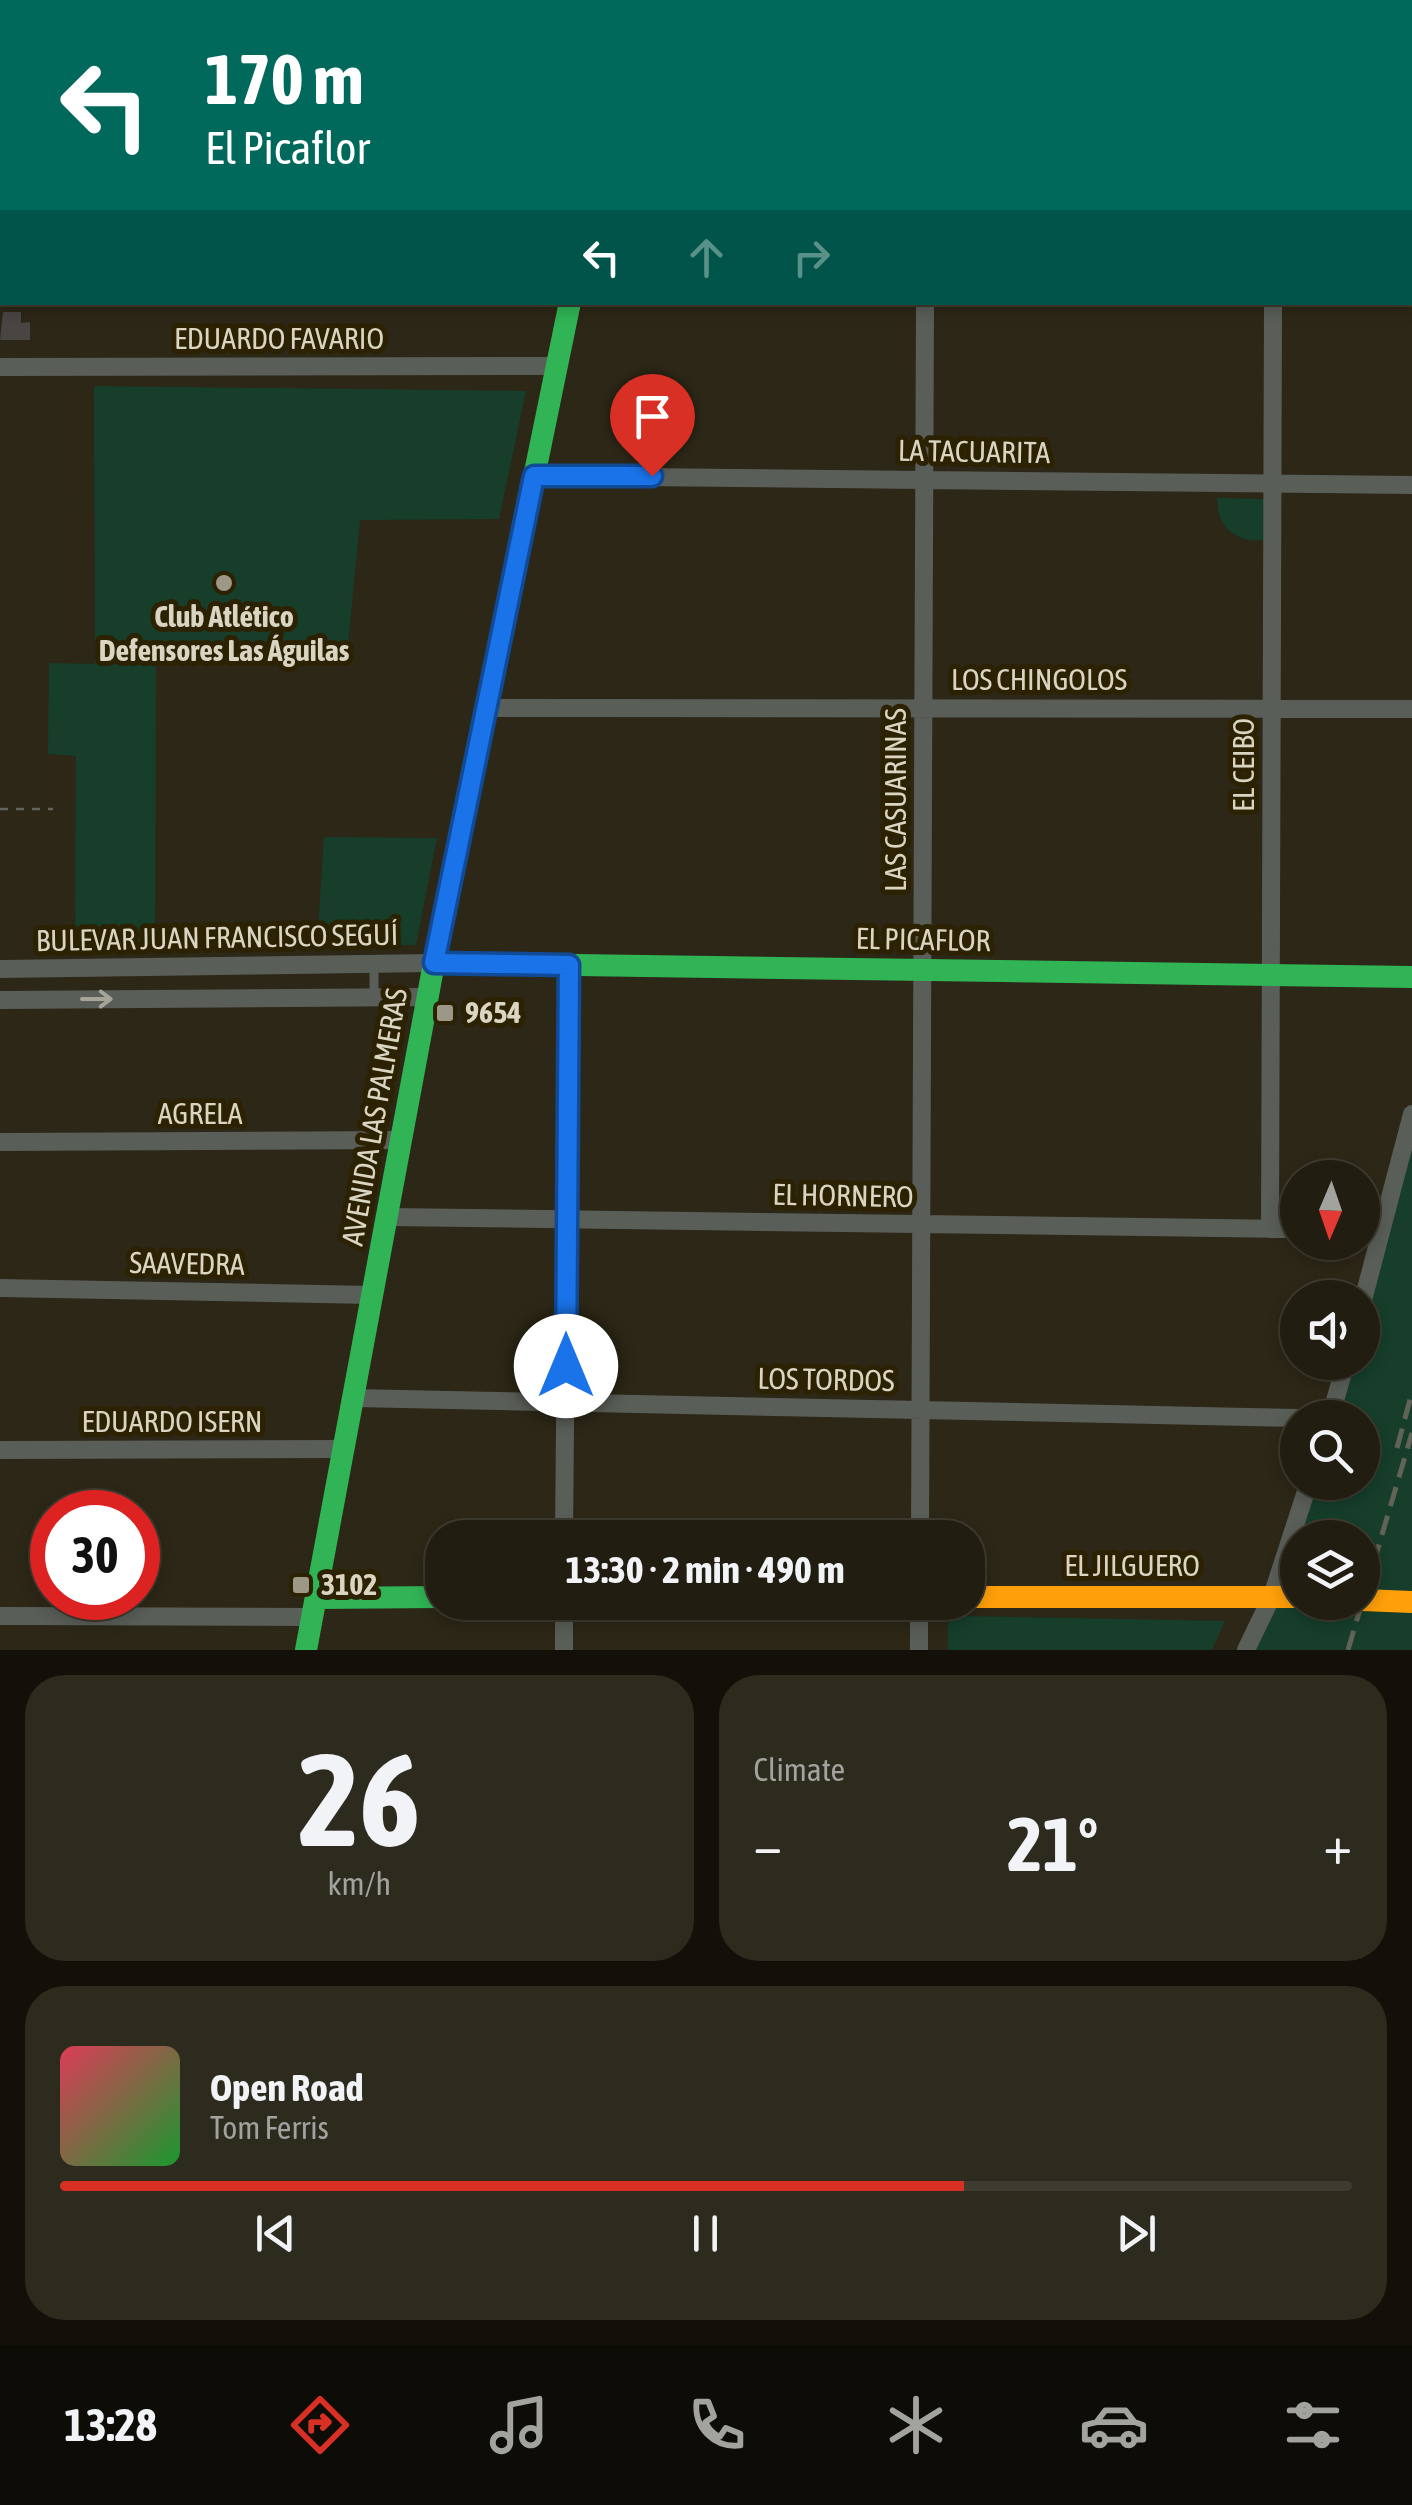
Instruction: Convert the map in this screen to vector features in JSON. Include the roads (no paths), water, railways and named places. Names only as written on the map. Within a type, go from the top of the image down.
[{"type":"main road","name":"AVENIDA LAS PALMERAS","points":[[306,1650],[434,963],[569,305]]},
{"type":"main road","name":"EL PICAFLOR","points":[[434,963],[1412,978]]},
{"type":"main road","name":"EL JILGUERO","points":[[985,1597],[1280,1597]]},
{"type":"main road","points":[[314,1607],[425,1598]]},
{"type":"main road","points":[[1380,1601],[1412,1602]]},
{"type":"street","name":"LAS CASUARINAS","points":[[920,1520],[926,305]]},
{"type":"street","name":"EL CEIBO","points":[[1270,1228],[1273,305]]},
{"type":"street","name":"EDUARDO FAVARIO","points":[[0,367],[558,366]]},
{"type":"street","name":"LA TACUARITA","points":[[534,476],[1412,485]]},
{"type":"street","name":"LOS CHINGOLOS","points":[[486,708],[1412,709]]},
{"type":"street","name":"BULEVAR JUAN FRANCISCO SEGUÍ","points":[[0,969],[434,963]]},
{"type":"street","points":[[564,1520],[569,965]]},
{"type":"street","name":"BULEVAR JUAN FRANCISCO SEGUÍ","points":[[0,1000],[428,997]]},
{"type":"street","points":[[1369,1280],[1412,1114]]},
{"type":"street","name":"AGRELA","points":[[0,1142],[401,1140]]},
{"type":"street","name":"EL HORNERO","points":[[387,1218],[1280,1228]]},
{"type":"street","name":"SAAVEDRA","points":[[0,1288],[372,1295]]},
{"type":"street","name":"LOS TORDOS","points":[[354,1398],[1280,1418]]},
{"type":"street","name":"EDUARDO ISERN","points":[[0,1450],[344,1448]]},
{"type":"street","points":[[1246,1650],[1272,1596],[1303,1500]]},
{"type":"street","points":[[0,1616],[314,1607]]},
{"type":"street","points":[[564,1620],[564,1650]]},
{"type":"street","points":[[919,1620],[919,1650]]},
{"type":"lane","points":[[374,963],[374,998]]},
{"type":"railway","points":[[1397,1448],[1412,1392]]},
{"type":"railway","points":[[1348,1650],[1412,1433]]},
{"type":"place","name":"Club Atlético Defensores Las Águilas","points":[[224,583]]},
{"type":"place","name":"9654","points":[[445,1013]]},
{"type":"place","name":"3102","points":[[301,1585]]}]
